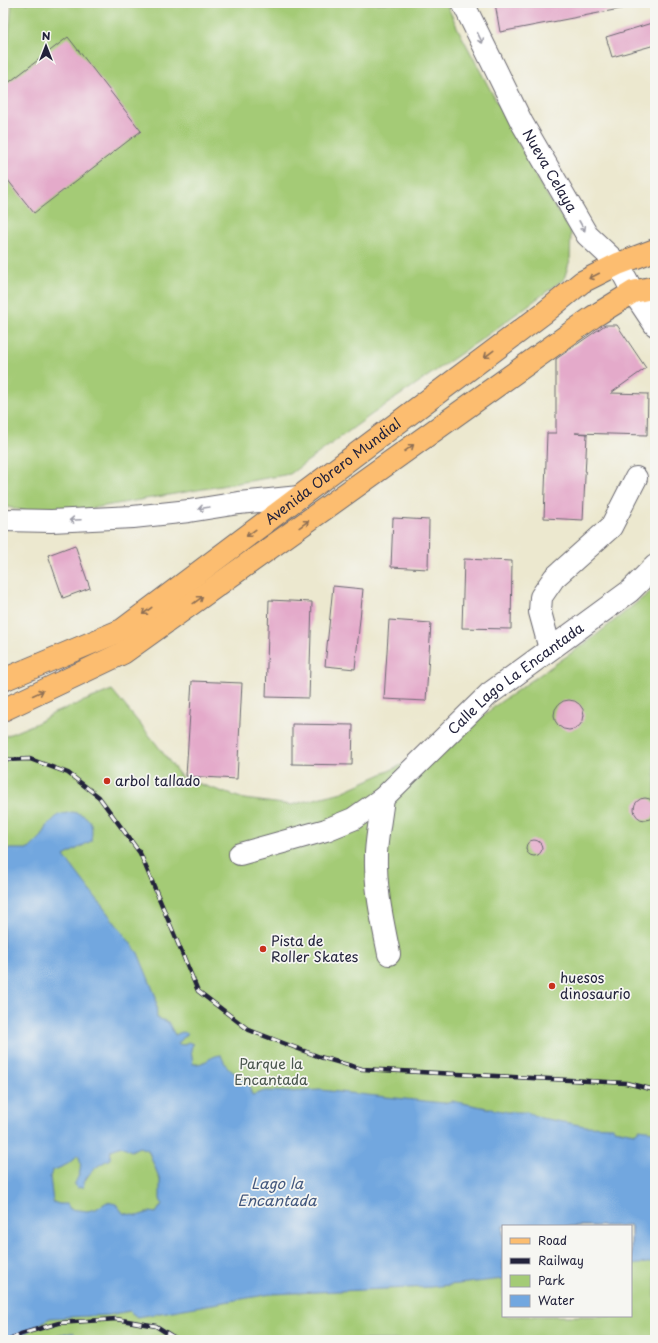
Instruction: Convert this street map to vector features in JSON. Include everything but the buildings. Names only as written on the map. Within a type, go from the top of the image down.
[{"type":"main road","name":"Avenida Obrero Mundial","points":[[3,680],[122,630],[544,313],[582,282],[618,264],[655,250]]},
{"type":"main road","name":"Avenida Obrero Mundial","points":[[3,710],[123,653],[593,317],[633,292],[655,287]]},
{"type":"street","name":"Nueva Celaya","points":[[463,3],[522,123],[588,235],[618,264],[633,292],[655,325]]},
{"type":"street","points":[[550,649],[540,612],[541,597],[554,578],[611,527],[636,478]]},
{"type":"street","points":[[3,520],[51,521],[133,517],[239,503],[299,497]]},
{"type":"street","name":"Calle Lago La Encantada","points":[[240,854],[333,827],[353,819],[383,798],[489,694],[630,591],[655,566]]},
{"type":"street","points":[[383,798],[376,852],[379,907],[389,954]]},
{"type":"green space","points":[[12,3],[446,3],[459,31],[543,189],[571,232],[570,260],[564,279],[482,339],[371,415],[290,474],[47,516],[3,506],[3,47],[8,44]]},
{"type":"green space","name":"Parque la Encantada","points":[[655,588],[655,1340],[3,1340],[3,737],[37,723],[54,713],[112,690],[182,778],[244,799],[291,805],[342,792],[446,745],[499,703],[590,640]]},
{"type":"water","name":"Lago la Encantada","points":[[72,812],[83,815],[89,821],[92,829],[91,841],[64,856],[138,953],[156,997],[157,1018],[168,1022],[175,1035],[182,1032],[187,1033],[178,1044],[183,1045],[188,1042],[193,1044],[191,1049],[193,1064],[205,1062],[213,1057],[221,1055],[226,1066],[249,1086],[252,1095],[265,1091],[289,1092],[320,1090],[443,1103],[452,1101],[507,1112],[527,1112],[541,1118],[585,1126],[613,1127],[614,1129],[634,1133],[640,1129],[653,1131],[655,1129],[655,1262],[632,1265],[632,1225],[502,1225],[502,1279],[431,1287],[271,1294],[137,1317],[129,1311],[109,1315],[50,1318],[13,1340],[3,1340],[3,849],[29,849],[42,836],[48,825],[58,815]],"holes":[[[122,1146],[131,1151],[139,1147],[148,1150],[160,1180],[160,1199],[162,1204],[156,1213],[150,1212],[137,1216],[123,1213],[116,1204],[107,1202],[96,1209],[87,1211],[70,1209],[67,1204],[53,1202],[50,1177],[52,1171],[68,1164],[78,1155],[80,1159],[80,1170],[74,1185],[77,1188],[83,1187],[93,1170],[110,1159],[111,1150]]]},
{"type":"water","points":[[74,1333],[77,1340],[36,1340],[61,1334]]},
{"type":"railway","points":[[3,760],[30,759],[68,773],[99,797],[140,853],[198,991],[249,1030],[320,1057],[362,1069],[626,1083],[655,1090]]},
{"type":"railway","points":[[10,1340],[21,1334],[59,1323],[116,1319],[156,1326],[178,1340]]},
{"type":"place","name":"arbol tallado","points":[[107,781]]},
{"type":"place","name":"Pista de Roller Skates","points":[[263,949]]},
{"type":"place","name":"huesos dinosaurio","points":[[552,986]]}]
